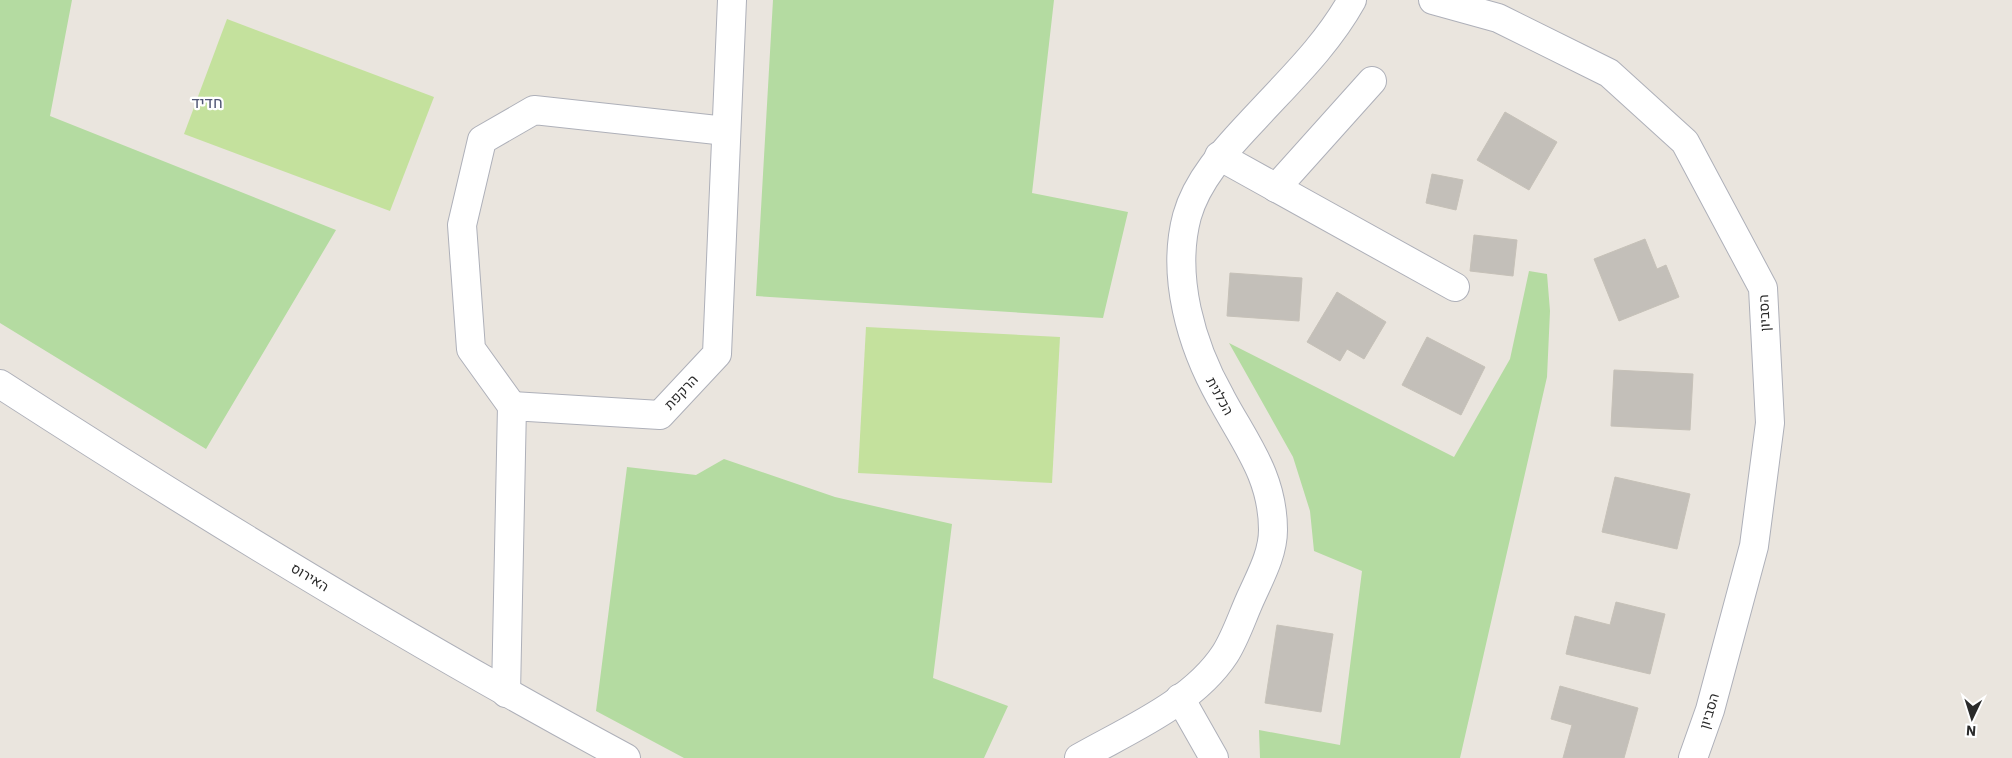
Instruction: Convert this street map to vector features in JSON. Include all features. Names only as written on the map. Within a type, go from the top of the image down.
[{"type":"street","name":"הרקפת","points":[[512,406],[660,415],[717,354],[732,0]]},
{"type":"street","name":"הכלנית","points":[[1079,758],[1194,689],[1212,671],[1226,653],[1266,563],[1273,532],[1271,500],[1264,476],[1205,368],[1188,312],[1181,277],[1182,243],[1187,214],[1201,185],[1220,156],[1321,48],[1352,0]]},
{"type":"street","name":"הסביון","points":[[1433,0],[1498,18],[1609,73],[1685,142],[1763,288],[1770,423],[1754,546],[1710,710],[1693,758]]},
{"type":"street","points":[[1276,188],[1372,81]]},
{"type":"street","points":[[506,693],[512,406],[471,349],[462,225],[482,140],[534,110],[726,131]]},
{"type":"street","points":[[1220,156],[1455,287]]},
{"type":"street","name":"האירוס","points":[[0,384],[164,490],[506,693],[626,758]]},
{"type":"street","points":[[1180,698],[1214,758]]},
{"type":"green space","points":[[0,0],[72,0],[50,116],[336,230],[206,449],[0,323]]},
{"type":"green space","points":[[773,0],[1054,0],[1032,193],[1128,212],[1103,318],[756,296]]},
{"type":"green space","points":[[227,19],[434,97],[390,211],[184,134]]},
{"type":"green space","points":[[1529,271],[1547,274],[1550,311],[1547,377],[1460,758],[1260,758],[1259,730],[1340,745],[1362,571],[1314,551],[1310,511],[1293,457],[1229,343],[1454,457],[1510,359]]},
{"type":"green space","points":[[866,327],[1060,337],[1052,483],[858,473]]},
{"type":"green space","points":[[724,459],[835,497],[952,524],[933,678],[1008,706],[984,758],[684,758],[596,711],[627,467],[696,475]]},
{"type":"building","points":[[1505,112],[1557,142],[1529,190],[1477,160]]},
{"type":"building","points":[[1432,174],[1463,180],[1456,210],[1426,203]]},
{"type":"building","points":[[1474,235],[1517,240],[1513,276],[1470,271]]},
{"type":"building","points":[[1645,239],[1657,269],[1666,265],[1679,297],[1619,321],[1594,259]]},
{"type":"building","points":[[1230,273],[1302,278],[1299,321],[1227,316]]},
{"type":"building","points":[[1337,292],[1386,322],[1364,359],[1347,349],[1340,361],[1307,342]]},
{"type":"building","points":[[1427,337],[1485,367],[1461,415],[1402,385]]},
{"type":"building","points":[[1614,370],[1693,374],[1690,430],[1611,426]]},
{"type":"building","points":[[1615,477],[1690,494],[1677,549],[1602,532]]},
{"type":"building","points":[[1616,602],[1665,614],[1650,674],[1566,654],[1575,616],[1610,625]]},
{"type":"building","points":[[1277,625],[1333,634],[1321,712],[1265,703]]},
{"type":"building","points":[[1560,686],[1638,708],[1624,758],[1563,758],[1572,725],[1551,719]]},
{"type":"district","name":"חדיד","points":[[207,102]]}]
